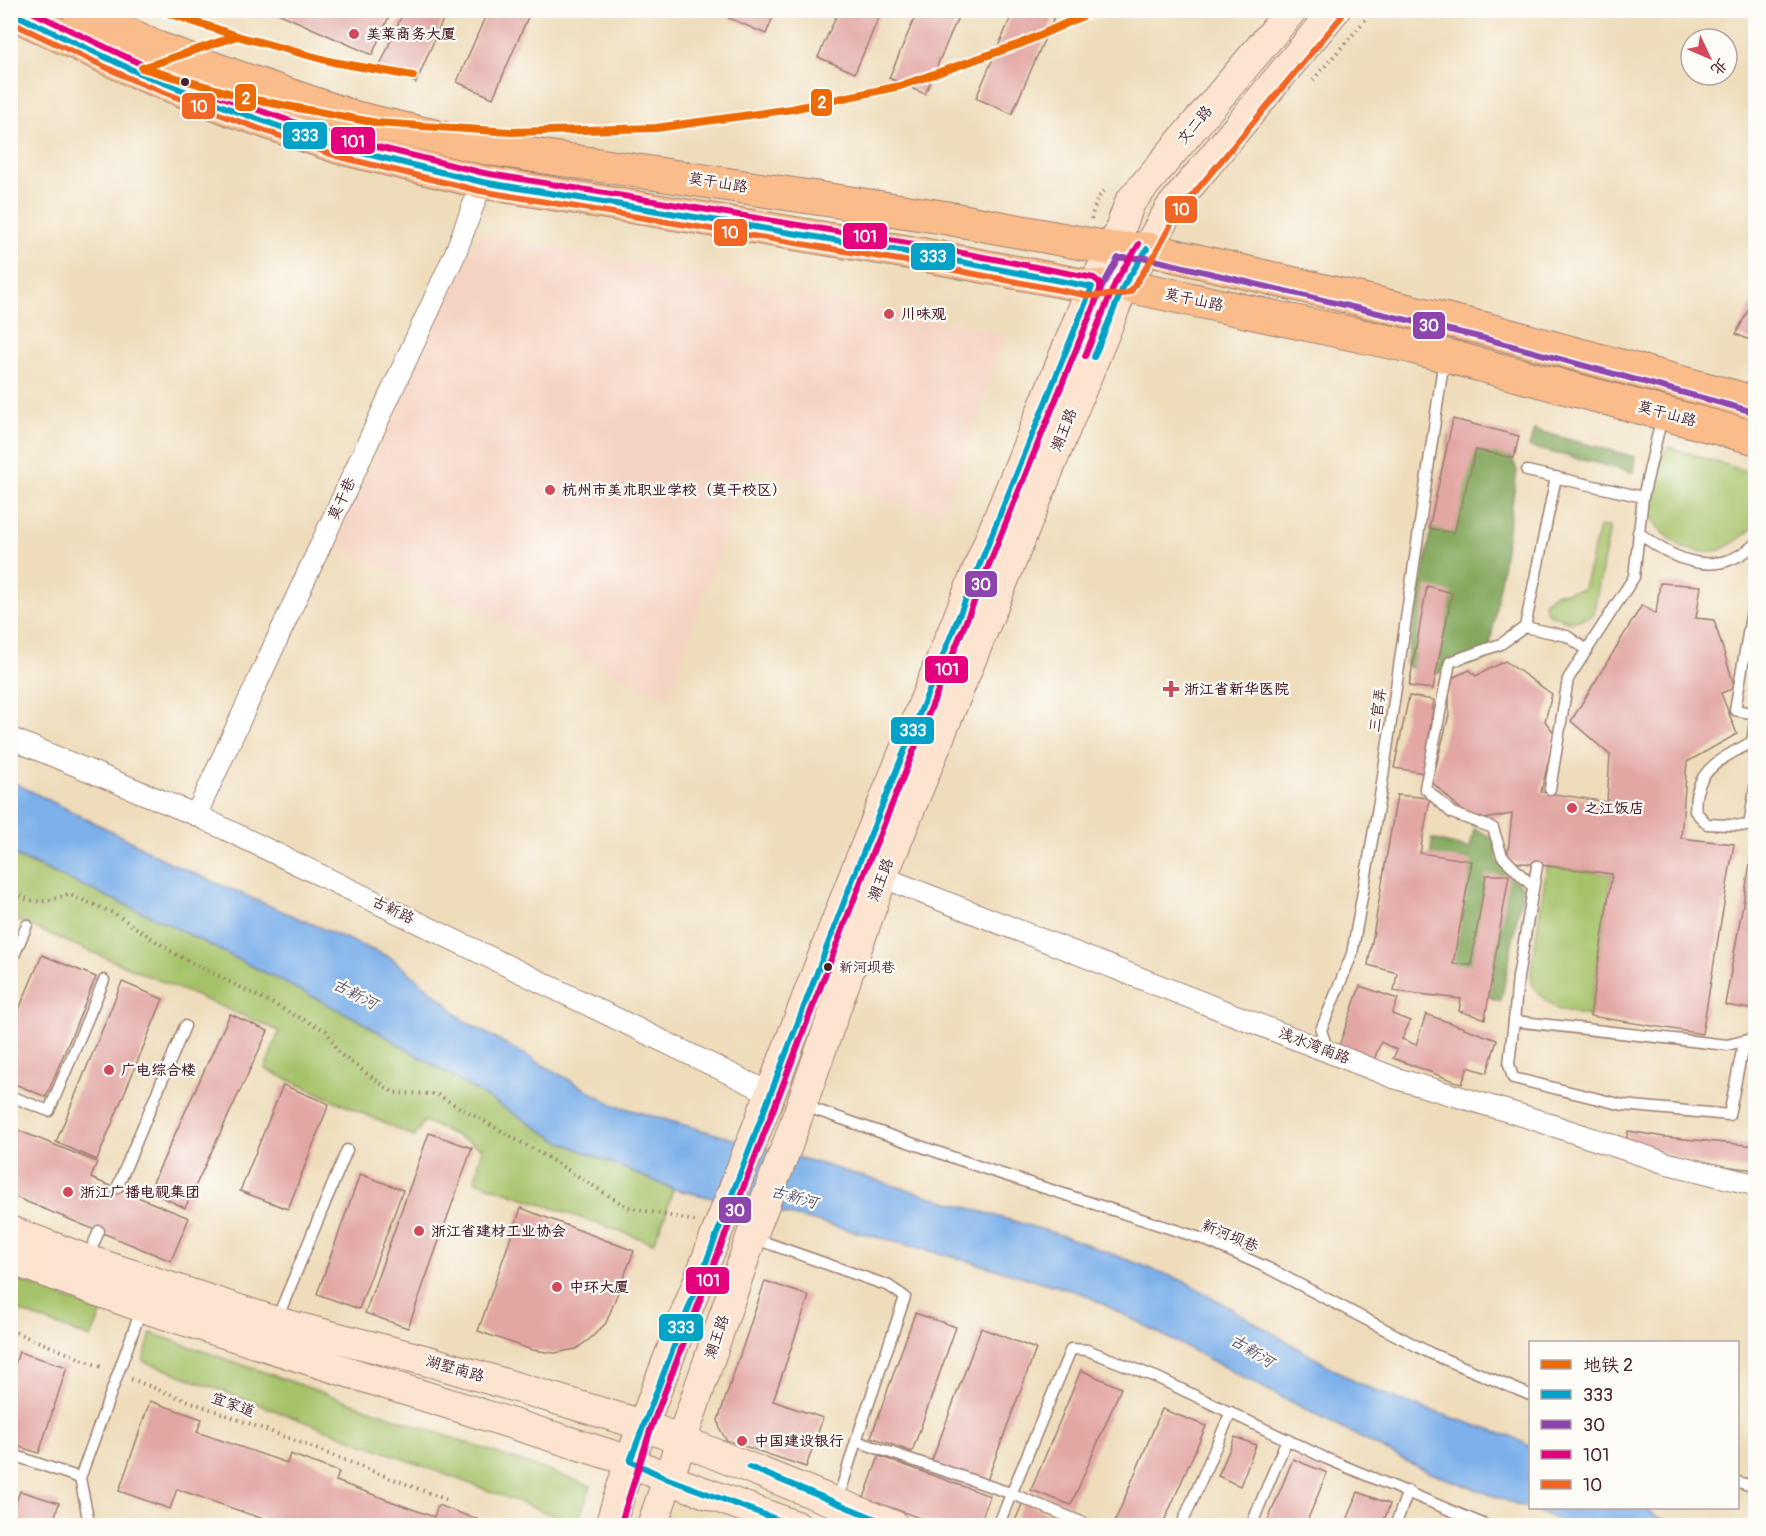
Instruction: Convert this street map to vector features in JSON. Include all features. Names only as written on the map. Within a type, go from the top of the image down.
[{"type":"main road","name":"莫干山路","points":[[78,10],[178,56],[346,115],[388,126],[486,148],[942,217],[1113,249],[1147,249],[1480,328],[1755,403]]},
{"type":"main road","name":"文二路","points":[[1113,249],[1130,202],[1292,10]]},
{"type":"main road","points":[[1147,249],[1169,210],[1335,10]]},
{"type":"main road","name":"莫干山路","points":[[10,12],[139,73],[338,147],[482,182],[1108,286],[1413,347],[1755,438]]},
{"type":"main road","name":"潮王路","points":[[652,1526],[756,1227],[882,877],[1108,286],[1113,249]]},
{"type":"main road","name":"潮王路","points":[[610,1526],[643,1425],[857,868],[1108,286],[1147,249]]},
{"type":"main road","name":"湖墅南路","points":[[10,1231],[87,1260],[276,1322],[432,1362],[643,1425],[894,1526]]},
{"type":"main road","points":[[10,1259],[142,1307],[630,1461],[668,1479],[796,1526]]},
{"type":"street","name":"莫干巷","points":[[196,815],[455,254],[482,182]]},
{"type":"street","name":"古新路","points":[[10,738],[196,815],[770,1093]]},
{"type":"street","name":"浅水湾南路","points":[[882,877],[1395,1078],[1524,1116],[1666,1163],[1755,1185]]},
{"type":"lane","name":"三官弄","points":[[1339,1056],[1326,1045],[1321,1030],[1352,954],[1381,790],[1444,356]]},
{"type":"lane","points":[[1550,789],[1568,679],[1634,577],[1643,497],[1663,413]]},
{"type":"lane","points":[[1527,471],[1643,497]]},
{"type":"lane","points":[[1533,887],[1502,856],[1493,828],[1452,813],[1425,788],[1450,662],[1501,644],[1525,627],[1556,477]]},
{"type":"lane","points":[[1638,532],[1659,548],[1682,559],[1705,565],[1730,561],[1755,543]]},
{"type":"lane","points":[[1755,587],[1735,710],[1755,714],[1752,742],[1755,760]]},
{"type":"lane","points":[[1525,627],[1567,636],[1587,650]]},
{"type":"lane","points":[[1752,742],[1725,757],[1706,772],[1696,792],[1695,811],[1707,824],[1749,826],[1755,782]]},
{"type":"lane","points":[[1537,866],[1518,977],[1509,1064],[1513,1078],[1623,1105],[1729,1114],[1750,1039]]},
{"type":"lane","points":[[10,965],[27,925]]},
{"type":"lane","points":[[10,1096],[49,1111],[104,980]]},
{"type":"lane","points":[[1514,1021],[1727,1046],[1750,1039]]},
{"type":"lane","points":[[117,1188],[185,1026]]},
{"type":"lane","name":"新河坝巷","points":[[801,1105],[986,1169],[1203,1239],[1268,1268],[1430,1353],[1529,1395]]},
{"type":"lane","points":[[276,1322],[347,1150]]},
{"type":"lane","points":[[756,1227],[889,1286],[905,1298],[837,1503]]},
{"type":"lane","points":[[87,1260],[99,1231]]},
{"type":"lane","points":[[86,1522],[80,1478],[142,1307]]},
{"type":"lane","points":[[998,1526],[1071,1349],[1087,1350],[1137,1370],[1325,1458],[1488,1526]]},
{"type":"lane","points":[[1181,1526],[1231,1413]]},
{"type":"lane","points":[[1251,1526],[1287,1439]]},
{"type":"lane","points":[[856,1441],[1010,1493],[1091,1526]]},
{"type":"lane","points":[[10,1454],[80,1478]]},
{"type":"lane","points":[[1739,1483],[1755,1487]]},
{"type":"lane","points":[[1395,1526],[1407,1491]]},
{"type":"path","points":[[1311,82],[1374,10]]},
{"type":"path","points":[[10,889],[30,901],[46,902],[68,894],[114,913],[175,954],[326,1031],[341,1055],[394,1093],[436,1095],[547,1157],[627,1207],[665,1216],[722,1219]]},
{"type":"path","name":"宜家道","points":[[10,1330],[447,1500]]},
{"type":"path","points":[[86,1522],[126,1526]]},
{"type":"shaded area","name":"杭州市美术职业学校（莫干校区）","points":[[479,233],[830,298],[1006,335],[942,515],[749,465],[668,698],[334,546]]},
{"type":"green space","points":[[1534,430],[1635,457],[1633,472],[1529,447]]},
{"type":"green space","points":[[1449,436],[1509,450],[1517,471],[1488,659],[1427,676],[1406,665]]},
{"type":"green space","points":[[1669,447],[1755,474],[1755,526],[1738,540],[1720,550],[1704,552],[1683,548],[1667,536],[1656,525],[1648,509],[1660,459]]},
{"type":"green space","points":[[1599,527],[1610,527],[1593,616],[1571,622],[1548,614],[1544,603],[1554,594],[1584,589]]},
{"type":"green space","points":[[1474,829],[1496,839],[1497,862],[1523,887],[1501,1001],[1441,980],[1430,863],[1432,839],[1470,849]]},
{"type":"green space","points":[[10,854],[160,920],[357,1019],[559,1141],[673,1189],[665,1216],[653,1243],[475,1181],[482,1148],[424,1121],[415,1137],[265,1069],[279,1031],[16,920],[11,903]]},
{"type":"green space","points":[[1547,866],[1612,874],[1590,1016],[1559,1010],[1542,997],[1532,985],[1531,968]]},
{"type":"green space","points":[[11,1277],[102,1312],[91,1338],[11,1308]]},
{"type":"green space","points":[[151,1333],[591,1486],[577,1524],[143,1361]]},
{"type":"water","name":"古新河","points":[[10,781],[170,863],[391,958],[444,1001],[463,1020],[614,1105],[1067,1237],[1186,1282],[1359,1384],[1408,1403],[1511,1437],[1529,1446],[1529,1509],[1428,1472],[1084,1294],[810,1220],[673,1189],[559,1141],[357,1019],[160,920],[11,854]]},
{"type":"water","points":[[1530,1509],[1645,1509],[1680,1525],[1566,1525]]},
{"type":"building","name":"美莱商务大厦","points":[[271,10],[382,10],[390,14],[372,55]]},
{"type":"building","points":[[404,10],[447,10],[416,83],[379,68]]},
{"type":"building","points":[[488,10],[531,10],[493,98],[457,82]]},
{"type":"building","points":[[733,10],[776,10],[766,34],[729,18]]},
{"type":"building","points":[[839,10],[882,10],[855,73],[818,57]]},
{"type":"building","points":[[918,10],[961,10],[925,94],[889,78]]},
{"type":"building","points":[[1014,10],[1057,10],[1012,114],[976,98]]},
{"type":"building","points":[[1756,295],[1756,343],[1736,334]]},
{"type":"building","points":[[1453,419],[1519,436],[1514,458],[1476,450],[1454,533],[1429,528]]},
{"type":"building","name":"之江饭店","points":[[1660,583],[1701,586],[1696,618],[1714,620],[1735,688],[1721,693],[1737,734],[1687,762],[1681,838],[1734,844],[1702,1034],[1590,1016],[1612,874],[1507,861],[1512,814],[1473,821],[1432,782],[1449,715],[1449,679],[1470,670],[1476,676],[1505,661],[1552,694],[1545,721],[1555,734],[1541,792],[1607,802],[1610,755],[1571,721],[1642,605],[1656,614]]},
{"type":"building","points":[[1427,586],[1452,593],[1433,689],[1409,686]]},
{"type":"building","points":[[1409,696],[1434,700],[1424,773],[1394,768]]},
{"type":"building","points":[[1397,795],[1430,798],[1420,853],[1472,861],[1453,964],[1471,965],[1486,875],[1509,875],[1485,1019],[1459,1011],[1461,999],[1394,991],[1397,973],[1368,965]]},
{"type":"building","points":[[1754,841],[1756,841],[1756,1010],[1725,1005]]},
{"type":"building","points":[[42,955],[96,977],[46,1097],[10,1082],[10,1030]]},
{"type":"building","name":"广电综合楼","points":[[122,982],[163,999],[97,1160],[56,1142]]},
{"type":"building","points":[[1360,986],[1398,999],[1392,1014],[1410,1021],[1402,1039],[1416,1045],[1426,1014],[1497,1040],[1487,1073],[1468,1067],[1462,1084],[1393,1058],[1397,1050],[1381,1042],[1374,1059],[1339,1046]]},
{"type":"building","points":[[230,1014],[268,1031],[185,1208],[149,1191]]},
{"type":"building","points":[[283,1085],[329,1104],[288,1209],[240,1191]]},
{"type":"building","name":"浙江广播电视集团","points":[[10,1127],[97,1162],[91,1178],[189,1218],[171,1261],[10,1195]]},
{"type":"building","points":[[1628,1131],[1756,1146],[1756,1170],[1697,1163],[1626,1141]]},
{"type":"building","name":"浙江省建材工业协会","points":[[429,1133],[472,1148],[408,1328],[365,1313]]},
{"type":"building","points":[[360,1174],[403,1190],[359,1309],[317,1294]]},
{"type":"building","name":"中环大厦","points":[[521,1208],[634,1251],[606,1323],[576,1349],[555,1353],[532,1350],[478,1331]]},
{"type":"building","points":[[765,1281],[809,1296],[773,1401],[823,1418],[806,1467],[726,1440],[718,1420]]},
{"type":"building","points":[[915,1313],[956,1327],[912,1452],[871,1437]]},
{"type":"building","points":[[981,1328],[1036,1349],[986,1483],[931,1463]]},
{"type":"building","points":[[19,1352],[67,1367],[39,1453],[10,1444],[10,1363],[15,1364]]},
{"type":"building","points":[[1081,1370],[1121,1388],[1071,1505],[1031,1490]]},
{"type":"building","points":[[150,1401],[202,1419],[197,1432],[287,1463],[290,1454],[339,1472],[336,1481],[434,1517],[438,1505],[487,1523],[486,1526],[264,1526],[266,1520],[177,1489],[170,1509],[119,1491]]},
{"type":"building","points":[[1162,1409],[1206,1426],[1162,1526],[1113,1526]]},
{"type":"building","points":[[1235,1437],[1256,1445],[1240,1486],[1218,1476]]},
{"type":"building","points":[[879,1456],[990,1496],[979,1526],[942,1526],[864,1498]]},
{"type":"building","points":[[1293,1459],[1327,1473],[1305,1526],[1283,1526],[1268,1520]]},
{"type":"building","points":[[20,1491],[59,1503],[52,1526],[10,1526],[10,1519]]},
{"type":"building","points":[[1358,1492],[1390,1504],[1382,1526],[1345,1526]]},
{"type":"building","points":[[1023,1502],[1076,1526],[1013,1526]]},
{"type":"metro line","name":"2","points":[[159,10],[237,36],[142,68],[250,99],[377,123],[511,132],[656,128],[792,109],[900,86],[1020,44],[1096,10]]},
{"type":"metro line","name":"2","points":[[186,19],[237,36],[333,62],[413,76]]},
{"type":"transit line","name":"101","points":[[28,10],[143,65],[238,103],[341,138],[484,173],[920,245],[1094,278],[1100,283],[1100,290],[865,871],[651,1428],[620,1526]]},
{"type":"transit line","name":"333","points":[[10,12],[139,73],[235,111],[338,147],[482,182],[919,254],[1092,287],[857,868],[630,1461],[668,1479],[795,1526]]},
{"type":"transit line","name":"10","points":[[10,22],[135,81],[336,156],[480,191],[917,263],[1090,296],[1125,294],[1131,291],[1155,254],[1176,215],[1342,16]]},
{"type":"transit line","name":"101","points":[[1085,356],[1116,281],[1139,244]]},
{"type":"transit line","name":"333","points":[[1094,357],[1124,285],[1147,249]]},
{"type":"transit line","name":"30","points":[[620,1526],[651,1428],[865,871],[1100,291],[1118,258],[1146,258],[1479,337],[1754,412]]},
{"type":"transit line","name":"333","points":[[749,1467],[893,1526]]},
{"type":"place","name":"美莱商务大厦","points":[[354,34]]},
{"type":"place","name":"川味观","points":[[889,314]]},
{"type":"place","name":"杭州市美术职业学校（莫干校区）","points":[[550,490]]},
{"type":"place","name":"浙江省新华医院","points":[[1171,689]]},
{"type":"place","name":"之江饭店","points":[[1572,808]]},
{"type":"place","name":"新河坝巷","points":[[828,967]]},
{"type":"place","name":"广电综合楼","points":[[109,1070]]},
{"type":"place","name":"浙江广播电视集团","points":[[68,1192]]},
{"type":"place","name":"浙江省建材工业协会","points":[[419,1231]]},
{"type":"place","name":"中环大厦","points":[[557,1287]]},
{"type":"place","name":"中国建设银行","points":[[742,1441]]}]
